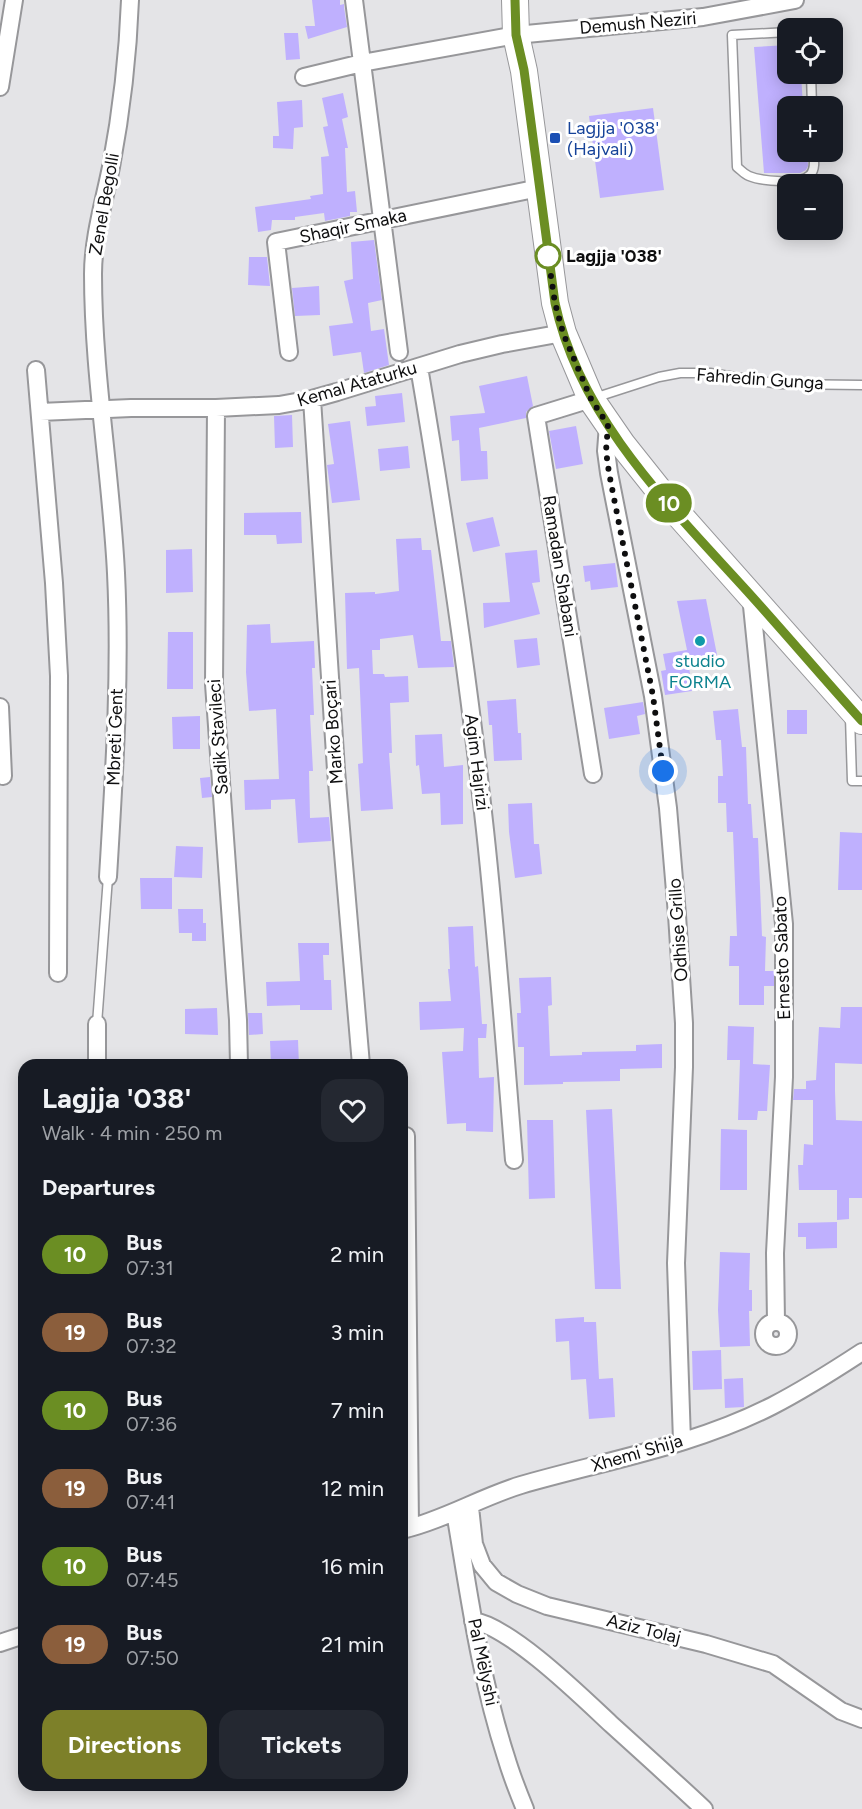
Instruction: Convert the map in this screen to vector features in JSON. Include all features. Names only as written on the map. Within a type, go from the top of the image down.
[{"type":"main road","points":[[515,0],[516,35],[524,70],[553,292],[563,333],[591,399],[608,425],[674,508],[856,714]]},
{"type":"street","points":[[0,87],[14,0]]},
{"type":"street","name":"Zenel Begolli","points":[[100,409],[93,271],[97,234],[112,157],[130,0]]},
{"type":"street","points":[[354,0],[399,352]]},
{"type":"street","name":"Demush Neziri","points":[[304,77],[362,63],[516,35],[702,17],[795,0]]},
{"type":"street","name":"Shaqir Smaka","points":[[289,352],[276,242],[539,188]]},
{"type":"street","name":"Kemal Ataturku","points":[[40,412],[279,405],[312,399],[502,344],[563,333]]},
{"type":"street","name":"Agim Hajrizi","points":[[419,367],[447,532],[483,816],[495,925],[514,1160]]},
{"type":"street","points":[[36,370],[54,583],[59,676],[58,974]]},
{"type":"street","name":"Marko Boçari","points":[[312,399],[336,770],[361,1059]]},
{"type":"street","name":"Ramadan Shabani","points":[[591,399],[536,416],[592,774]]},
{"type":"street","name":"Sadik Stavileci","points":[[216,408],[214,684],[239,1059]]},
{"type":"street","name":"Mbreti Gent","points":[[100,409],[111,492],[119,650],[108,877]]},
{"type":"street","name":"Odhise Grillo","points":[[608,425],[606,451],[609,473],[653,696],[661,753],[681,958],[684,1067],[676,1263],[682,1441]]},
{"type":"street","name":"Ernesto Sabato","points":[[751,595],[784,924],[784,1055],[776,1253],[776,1322]]},
{"type":"street","points":[[0,707],[3,776]]},
{"type":"street","name":"Mbreti Gent","points":[[97,1059],[98,1024]]},
{"type":"street","name":"Xhemi Shija","points":[[408,1528],[520,1486],[724,1427],[772,1407],[862,1352]]},
{"type":"street","name":"Pal Mëlyshi","points":[[463,1509],[473,1621],[486,1684],[506,1756],[525,1809]]},
{"type":"street","name":"Aziz Tolaj","points":[[463,1509],[482,1565],[496,1582],[517,1594],[547,1605],[706,1644],[774,1664],[841,1710],[862,1719]]},
{"type":"street","points":[[473,1621],[484,1623],[519,1644],[704,1809]]},
{"type":"street","points":[[0,1642],[18,1637]]},
{"type":"lane","points":[[777,33],[732,35],[737,167],[750,176],[778,181],[802,179],[809,176],[813,171],[813,162]]},
{"type":"lane","name":"Fahredin Gunga","points":[[591,399],[637,383],[680,373],[710,373],[779,384],[862,385]]},
{"type":"lane","points":[[856,714],[852,781],[862,781]]},
{"type":"lane","name":"Mbreti Gent","points":[[98,1024],[108,877]]},
{"type":"building","points":[[312,0],[340,0],[340,5],[344,4],[347,27],[308,39],[305,26],[315,26]]},
{"type":"building","points":[[284,33],[298,33],[300,59],[286,60]]},
{"type":"building","points":[[777,46],[777,84],[802,84],[802,96],[777,96],[777,162],[808,162],[806,170],[800,173],[764,173],[754,47]]},
{"type":"building","points":[[343,93],[348,117],[342,119],[348,148],[345,148],[347,192],[355,191],[357,212],[350,212],[350,216],[325,221],[324,213],[295,217],[295,220],[272,220],[271,230],[258,232],[255,207],[311,199],[310,196],[323,194],[321,157],[329,156],[323,127],[328,126],[322,98]]},
{"type":"building","points":[[302,100],[303,127],[294,128],[293,149],[273,148],[273,136],[279,136],[277,102]]},
{"type":"building","points":[[653,108],[664,190],[600,198],[589,116]]},
{"type":"building","points":[[374,240],[382,300],[368,303],[371,331],[384,329],[389,365],[364,373],[361,352],[333,356],[329,326],[353,323],[344,281],[353,279],[351,242]]},
{"type":"building","points":[[249,257],[267,257],[270,286],[248,285]]},
{"type":"building","points":[[319,286],[320,315],[295,316],[292,288]]},
{"type":"building","points":[[527,376],[533,406],[526,412],[526,418],[479,428],[481,451],[487,451],[488,479],[461,481],[459,440],[452,441],[450,416],[485,413],[479,386]]},
{"type":"building","points":[[402,393],[405,422],[367,426],[365,407],[376,406],[375,396]]},
{"type":"building","points":[[292,415],[293,447],[275,448],[274,416]]},
{"type":"building","points":[[350,421],[360,500],[332,503],[327,465],[334,464],[328,424]]},
{"type":"building","points":[[576,426],[583,464],[556,469],[549,431]]},
{"type":"building","points":[[408,446],[410,468],[380,471],[378,449]]},
{"type":"building","points":[[301,512],[302,543],[277,544],[276,535],[244,535],[244,513]]},
{"type":"building","points":[[493,517],[500,546],[473,552],[466,523]]},
{"type":"building","points":[[421,538],[422,550],[431,550],[441,641],[451,641],[454,667],[418,668],[413,635],[380,639],[380,650],[372,650],[373,674],[384,674],[385,677],[408,676],[409,702],[390,703],[392,753],[389,753],[393,809],[361,811],[358,764],[363,763],[359,668],[347,669],[345,593],[375,592],[375,594],[399,591],[396,539]]},
{"type":"building","points":[[192,549],[193,592],[166,593],[166,550]]},
{"type":"building","points":[[537,550],[540,582],[532,583],[540,614],[484,628],[483,603],[510,602],[505,553]]},
{"type":"building","points":[[615,563],[618,587],[591,590],[590,581],[585,582],[583,566]]},
{"type":"building","name":"studio FORMA","points":[[706,599],[719,665],[689,666],[692,691],[665,695],[661,671],[666,670],[663,654],[687,650],[677,601]]},
{"type":"building","points":[[270,624],[271,643],[314,641],[315,668],[312,668],[314,715],[310,715],[313,771],[309,771],[310,818],[329,817],[331,841],[298,843],[295,799],[271,800],[271,809],[245,810],[244,780],[279,779],[276,709],[249,711],[246,672],[247,625]]},
{"type":"building","points":[[168,632],[193,632],[193,689],[167,689]]},
{"type":"building","points":[[537,638],[540,665],[517,668],[514,640]]},
{"type":"building","points":[[516,699],[522,760],[494,761],[492,725],[489,725],[487,701]]},
{"type":"building","points":[[643,702],[645,714],[637,716],[640,734],[609,739],[604,708]]},
{"type":"building","points":[[738,709],[742,747],[746,747],[748,804],[751,804],[753,838],[758,838],[762,936],[766,937],[765,971],[774,971],[774,986],[764,986],[764,1005],[739,1005],[739,966],[729,966],[730,936],[737,936],[733,832],[727,832],[726,803],[718,803],[718,776],[723,776],[721,740],[716,740],[713,711]]},
{"type":"building","points":[[787,710],[807,710],[807,734],[787,734]]},
{"type":"building","points":[[200,716],[200,749],[173,749],[172,717]]},
{"type":"building","points":[[442,734],[444,767],[463,765],[463,824],[441,825],[440,793],[422,794],[419,765],[416,766],[415,735]]},
{"type":"building","points":[[210,777],[212,797],[202,798],[200,778]]},
{"type":"building","points":[[532,803],[534,844],[539,844],[542,874],[515,878],[508,804]]},
{"type":"building","points":[[840,832],[862,833],[862,890],[838,890]]},
{"type":"building","points":[[176,846],[203,847],[202,878],[174,877]]},
{"type":"building","points":[[140,878],[172,878],[172,909],[141,909]]},
{"type":"building","points":[[178,909],[203,909],[206,941],[192,941],[192,933],[179,933]]},
{"type":"building","points":[[473,926],[482,1024],[487,1024],[486,1038],[478,1038],[479,1078],[494,1077],[493,1132],[466,1131],[466,1123],[447,1124],[442,1052],[463,1051],[464,1028],[420,1030],[419,1002],[451,1001],[448,927]]},
{"type":"building","points":[[298,943],[329,943],[329,955],[323,955],[324,980],[331,980],[332,1010],[300,1010],[300,1005],[267,1006],[266,982],[300,981]]},
{"type":"building","points":[[551,977],[552,1005],[548,1006],[550,1056],[582,1055],[582,1052],[636,1051],[636,1045],[662,1044],[662,1068],[620,1069],[620,1081],[524,1085],[524,1047],[518,1047],[517,1013],[521,1013],[519,978]]},
{"type":"building","points":[[841,1007],[862,1007],[862,1064],[835,1063],[835,1091],[836,1120],[862,1121],[862,1198],[849,1198],[849,1219],[837,1220],[837,1190],[799,1190],[798,1165],[803,1165],[804,1144],[813,1145],[813,1100],[793,1100],[794,1089],[806,1089],[806,1081],[816,1080],[819,1027],[840,1028]]},
{"type":"building","points":[[217,1008],[218,1035],[185,1034],[185,1009]]},
{"type":"building","points":[[248,1013],[262,1013],[263,1034],[249,1035]]},
{"type":"building","points":[[728,1026],[754,1027],[753,1064],[770,1065],[767,1111],[758,1111],[757,1120],[738,1120],[740,1060],[727,1060]]},
{"type":"building","points":[[298,1040],[299,1059],[271,1059],[270,1041]]},
{"type":"building","points":[[612,1109],[621,1289],[595,1289],[586,1110]]},
{"type":"building","points":[[527,1120],[553,1120],[555,1198],[529,1199]]},
{"type":"building","points":[[721,1129],[747,1130],[747,1190],[720,1190]]},
{"type":"building","points":[[837,1222],[837,1248],[806,1249],[806,1237],[798,1237],[798,1223]]},
{"type":"building","points":[[720,1252],[750,1253],[749,1290],[752,1290],[752,1311],[749,1311],[750,1346],[720,1347],[718,1310]]},
{"type":"building","points":[[584,1317],[584,1322],[596,1322],[599,1379],[613,1378],[615,1417],[589,1419],[586,1379],[571,1380],[569,1341],[556,1342],[555,1319]]},
{"type":"building","points":[[721,1350],[722,1389],[693,1390],[692,1351]]},
{"type":"building","points":[[743,1378],[744,1407],[725,1408],[724,1379]]},
{"type":"bus line","name":"10","points":[[515,0],[516,35],[524,70],[555,303],[563,333],[591,399],[646,475],[862,721]]},
{"type":"place","name":"Lagjja '038' (Hajvali)","points":[[555,138]]},
{"type":"place","name":"Lagjja '038'","points":[[548,256]]},
{"type":"place","name":"studio FORMA","points":[[700,641]]},
{"type":"route","points":[[548,256],[547,250],[555,303],[563,333],[591,399],[608,425],[606,451],[609,473],[653,696],[663,771]]}]
